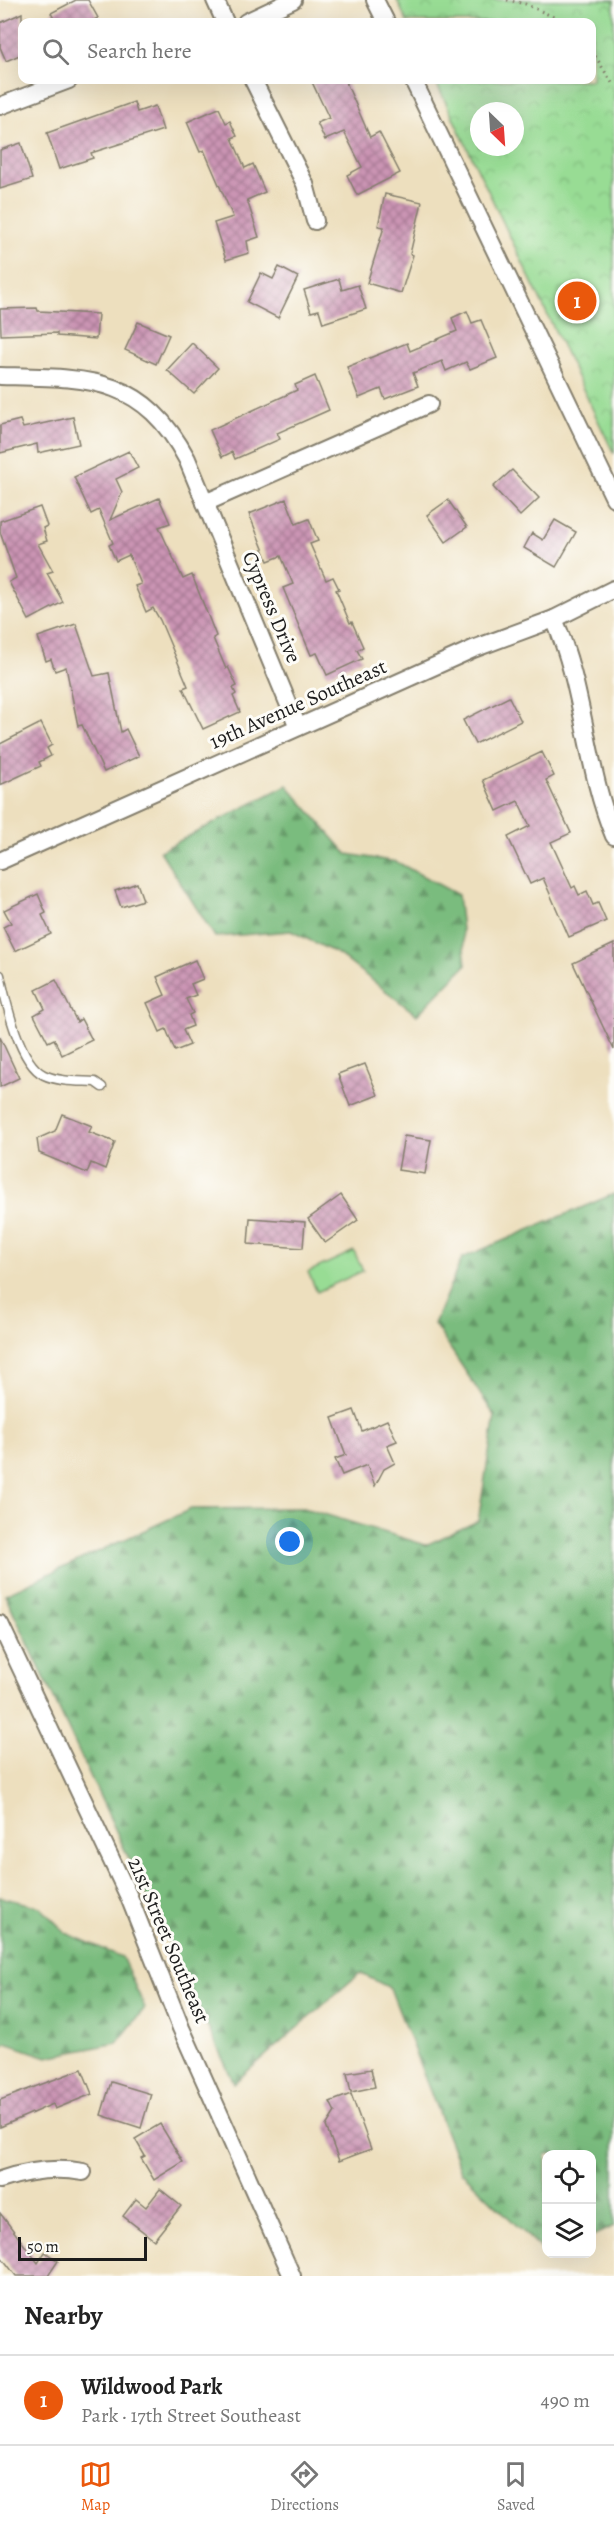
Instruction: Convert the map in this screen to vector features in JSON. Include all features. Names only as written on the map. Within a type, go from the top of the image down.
[{"type":"street","points":[[215,0],[223,18]]},
{"type":"street","points":[[255,18],[293,0]]},
{"type":"street","points":[[375,0],[384,18]]},
{"type":"street","points":[[0,105],[58,84]]},
{"type":"street","points":[[255,84],[305,184],[315,220]]},
{"type":"street","points":[[415,84],[614,498]]},
{"type":"street","name":"Cypress Drive","points":[[0,376],[90,380],[110,386],[139,400],[158,416],[177,442],[205,503],[298,727]]},
{"type":"street","points":[[205,503],[429,404]]},
{"type":"street","name":"19th Avenue Southeast","points":[[0,861],[177,784],[298,727],[474,649],[554,619],[614,589]]},
{"type":"street","points":[[554,619],[572,663],[604,806],[614,836]]},
{"type":"street","name":"21st Street Southeast","points":[[0,1624],[129,1897],[181,2028],[292,2276]]},
{"type":"street","points":[[0,2180],[27,2172],[55,2170],[83,2172]]},
{"type":"lane","points":[[0,975],[13,1023],[32,1066],[45,1076],[95,1082],[102,1087]]},
{"type":"path","points":[[507,0],[525,4],[556,18]]},
{"type":"path","points":[[596,59],[614,86]]},
{"type":"green space","points":[[397,0],[614,0],[614,454],[471,156],[524,156],[524,102],[470,102],[470,153],[437,84],[596,84],[596,18],[405,18]]},
{"type":"green space","points":[[287,785],[347,854],[397,862],[458,895],[466,965],[417,1015],[338,954],[291,931],[215,937],[160,851]]},
{"type":"green space","points":[[614,1194],[614,2226],[596,2234],[596,2150],[542,2150],[542,2250],[461,2171],[390,1988],[360,1973],[234,2083],[5,1594],[191,1509],[304,1508],[426,1545],[478,1521],[495,1416],[434,1324],[462,1258]]},
{"type":"green space","points":[[354,1251],[363,1271],[317,1292],[308,1272]]},
{"type":"green space","points":[[0,1897],[40,1907],[66,1933],[122,1957],[145,2008],[117,2043],[47,2057],[6,2043],[0,2049]]},
{"type":"building","points":[[76,0],[88,0],[98,18],[54,18],[51,13]]},
{"type":"building","points":[[22,13],[22,18],[18,18],[18,56],[6,61],[0,47],[0,23]]},
{"type":"building","points":[[313,84],[347,84],[370,137],[379,132],[400,173],[357,195],[347,175],[362,167],[344,132],[325,140],[317,123],[329,118]]},
{"type":"building","points":[[134,102],[137,112],[155,106],[163,130],[91,153],[93,158],[59,169],[47,133]]},
{"type":"building","points":[[219,108],[226,123],[230,121],[237,136],[232,138],[245,168],[253,164],[265,192],[247,200],[259,237],[247,241],[249,253],[226,260],[214,223],[233,217],[204,150],[200,152],[187,122]]},
{"type":"building","points":[[21,143],[32,179],[0,189],[0,150]]},
{"type":"building","points":[[385,194],[422,202],[410,254],[413,255],[401,293],[367,283],[384,227],[378,226]]},
{"type":"building","points":[[279,267],[298,277],[278,318],[247,302],[261,273],[273,279]]},
{"type":"building","points":[[339,279],[342,290],[358,285],[366,309],[323,323],[319,310],[311,312],[304,290]]},
{"type":"building","points":[[37,308],[38,311],[98,314],[96,339],[57,336],[57,333],[1,335],[0,309]]},
{"type":"building","points":[[467,311],[472,323],[481,320],[497,358],[470,369],[466,362],[446,371],[442,361],[413,373],[418,386],[385,399],[381,389],[359,398],[347,367],[407,343],[410,351],[457,331],[452,318]]},
{"type":"building","points":[[138,322],[169,335],[156,364],[125,350]]},
{"type":"building","points":[[192,343],[218,368],[194,394],[167,370]]},
{"type":"building","points":[[315,376],[329,410],[277,433],[280,439],[235,459],[232,452],[222,457],[210,430],[297,390],[295,385]]},
{"type":"building","points":[[73,417],[79,444],[38,453],[37,444],[0,453],[0,425],[20,420],[23,428]]},
{"type":"building","points":[[129,451],[138,468],[116,479],[122,492],[110,520],[159,498],[170,523],[159,527],[183,579],[192,575],[216,636],[213,638],[226,669],[228,667],[237,686],[233,688],[236,694],[233,696],[240,712],[203,729],[183,688],[188,686],[160,620],[153,608],[146,612],[135,586],[141,584],[129,555],[116,561],[109,545],[113,543],[99,510],[91,514],[74,477]]},
{"type":"building","points":[[512,470],[539,498],[520,516],[493,487]]},
{"type":"building","points":[[286,499],[296,524],[309,519],[318,541],[310,544],[326,580],[333,577],[350,623],[352,622],[363,647],[357,650],[362,659],[327,675],[317,653],[311,655],[283,588],[293,584],[281,556],[268,561],[249,514]]},
{"type":"building","points":[[448,500],[467,527],[446,542],[427,515]]},
{"type":"building","points":[[40,507],[47,526],[43,528],[47,541],[38,544],[53,571],[47,573],[63,602],[29,620],[9,582],[16,578],[0,532],[0,521]]},
{"type":"building","points":[[555,520],[576,532],[556,567],[524,548],[532,533],[543,540]]},
{"type":"building","points":[[76,624],[94,676],[109,673],[121,732],[126,729],[139,756],[104,772],[82,725],[78,726],[66,667],[55,671],[51,659],[46,661],[38,637]]},
{"type":"building","points":[[509,697],[521,721],[475,744],[463,720]]},
{"type":"building","points":[[41,723],[52,745],[47,748],[51,756],[39,762],[41,766],[0,785],[0,744]]},
{"type":"building","points":[[542,752],[554,776],[546,780],[571,833],[551,842],[572,888],[575,886],[579,895],[587,891],[593,905],[598,903],[606,921],[569,937],[543,878],[530,884],[508,837],[530,826],[518,801],[497,811],[483,780]]},
{"type":"building","points":[[137,883],[143,900],[121,907],[115,891]]},
{"type":"building","points":[[38,894],[46,913],[42,915],[51,934],[15,951],[3,927],[11,923],[4,910]]},
{"type":"building","points":[[614,944],[614,1050],[573,963]]},
{"type":"building","points":[[195,960],[203,979],[191,984],[196,995],[186,999],[193,1013],[189,1015],[193,1026],[183,1030],[190,1045],[175,1051],[166,1029],[160,1032],[147,1003],[165,995],[157,977]]},
{"type":"building","points":[[56,980],[77,1022],[81,1019],[92,1040],[62,1055],[54,1039],[48,1042],[34,1015],[45,1009],[36,990]]},
{"type":"building","points":[[0,1037],[19,1078],[0,1087]]},
{"type":"building","points":[[365,1064],[378,1095],[350,1106],[338,1074]]},
{"type":"building","points":[[62,1114],[92,1126],[89,1132],[115,1142],[105,1169],[91,1163],[87,1173],[39,1153],[37,1139],[55,1131]]},
{"type":"building","points":[[404,1136],[431,1140],[425,1174],[398,1170]]},
{"type":"building","points":[[341,1195],[358,1220],[325,1243],[308,1219]]},
{"type":"building","points":[[250,1218],[305,1222],[303,1248],[248,1244]]},
{"type":"building","points":[[354,1410],[362,1431],[387,1420],[397,1441],[387,1445],[395,1463],[384,1469],[375,1486],[367,1465],[342,1475],[335,1459],[346,1455],[332,1418]]},
{"type":"building","points":[[82,2069],[92,2094],[55,2109],[53,2104],[0,2127],[0,2100]]},
{"type":"building","points":[[371,2069],[375,2087],[351,2092],[347,2073]]},
{"type":"building","points":[[111,2082],[151,2094],[141,2128],[101,2115]]},
{"type":"building","points":[[351,2094],[371,2149],[339,2161],[326,2126],[335,2112],[330,2102]]},
{"type":"building","points":[[160,2124],[183,2162],[154,2180],[141,2158],[145,2156],[135,2139]]},
{"type":"building","points":[[160,2189],[181,2206],[154,2240],[123,2216],[136,2199],[146,2207]]},
{"type":"building","points":[[0,2213],[38,2263],[45,2252],[58,2261],[48,2276],[16,2276],[0,2255]]},
{"type":"place","name":"Wildwood Park","points":[[577,301]]}]
